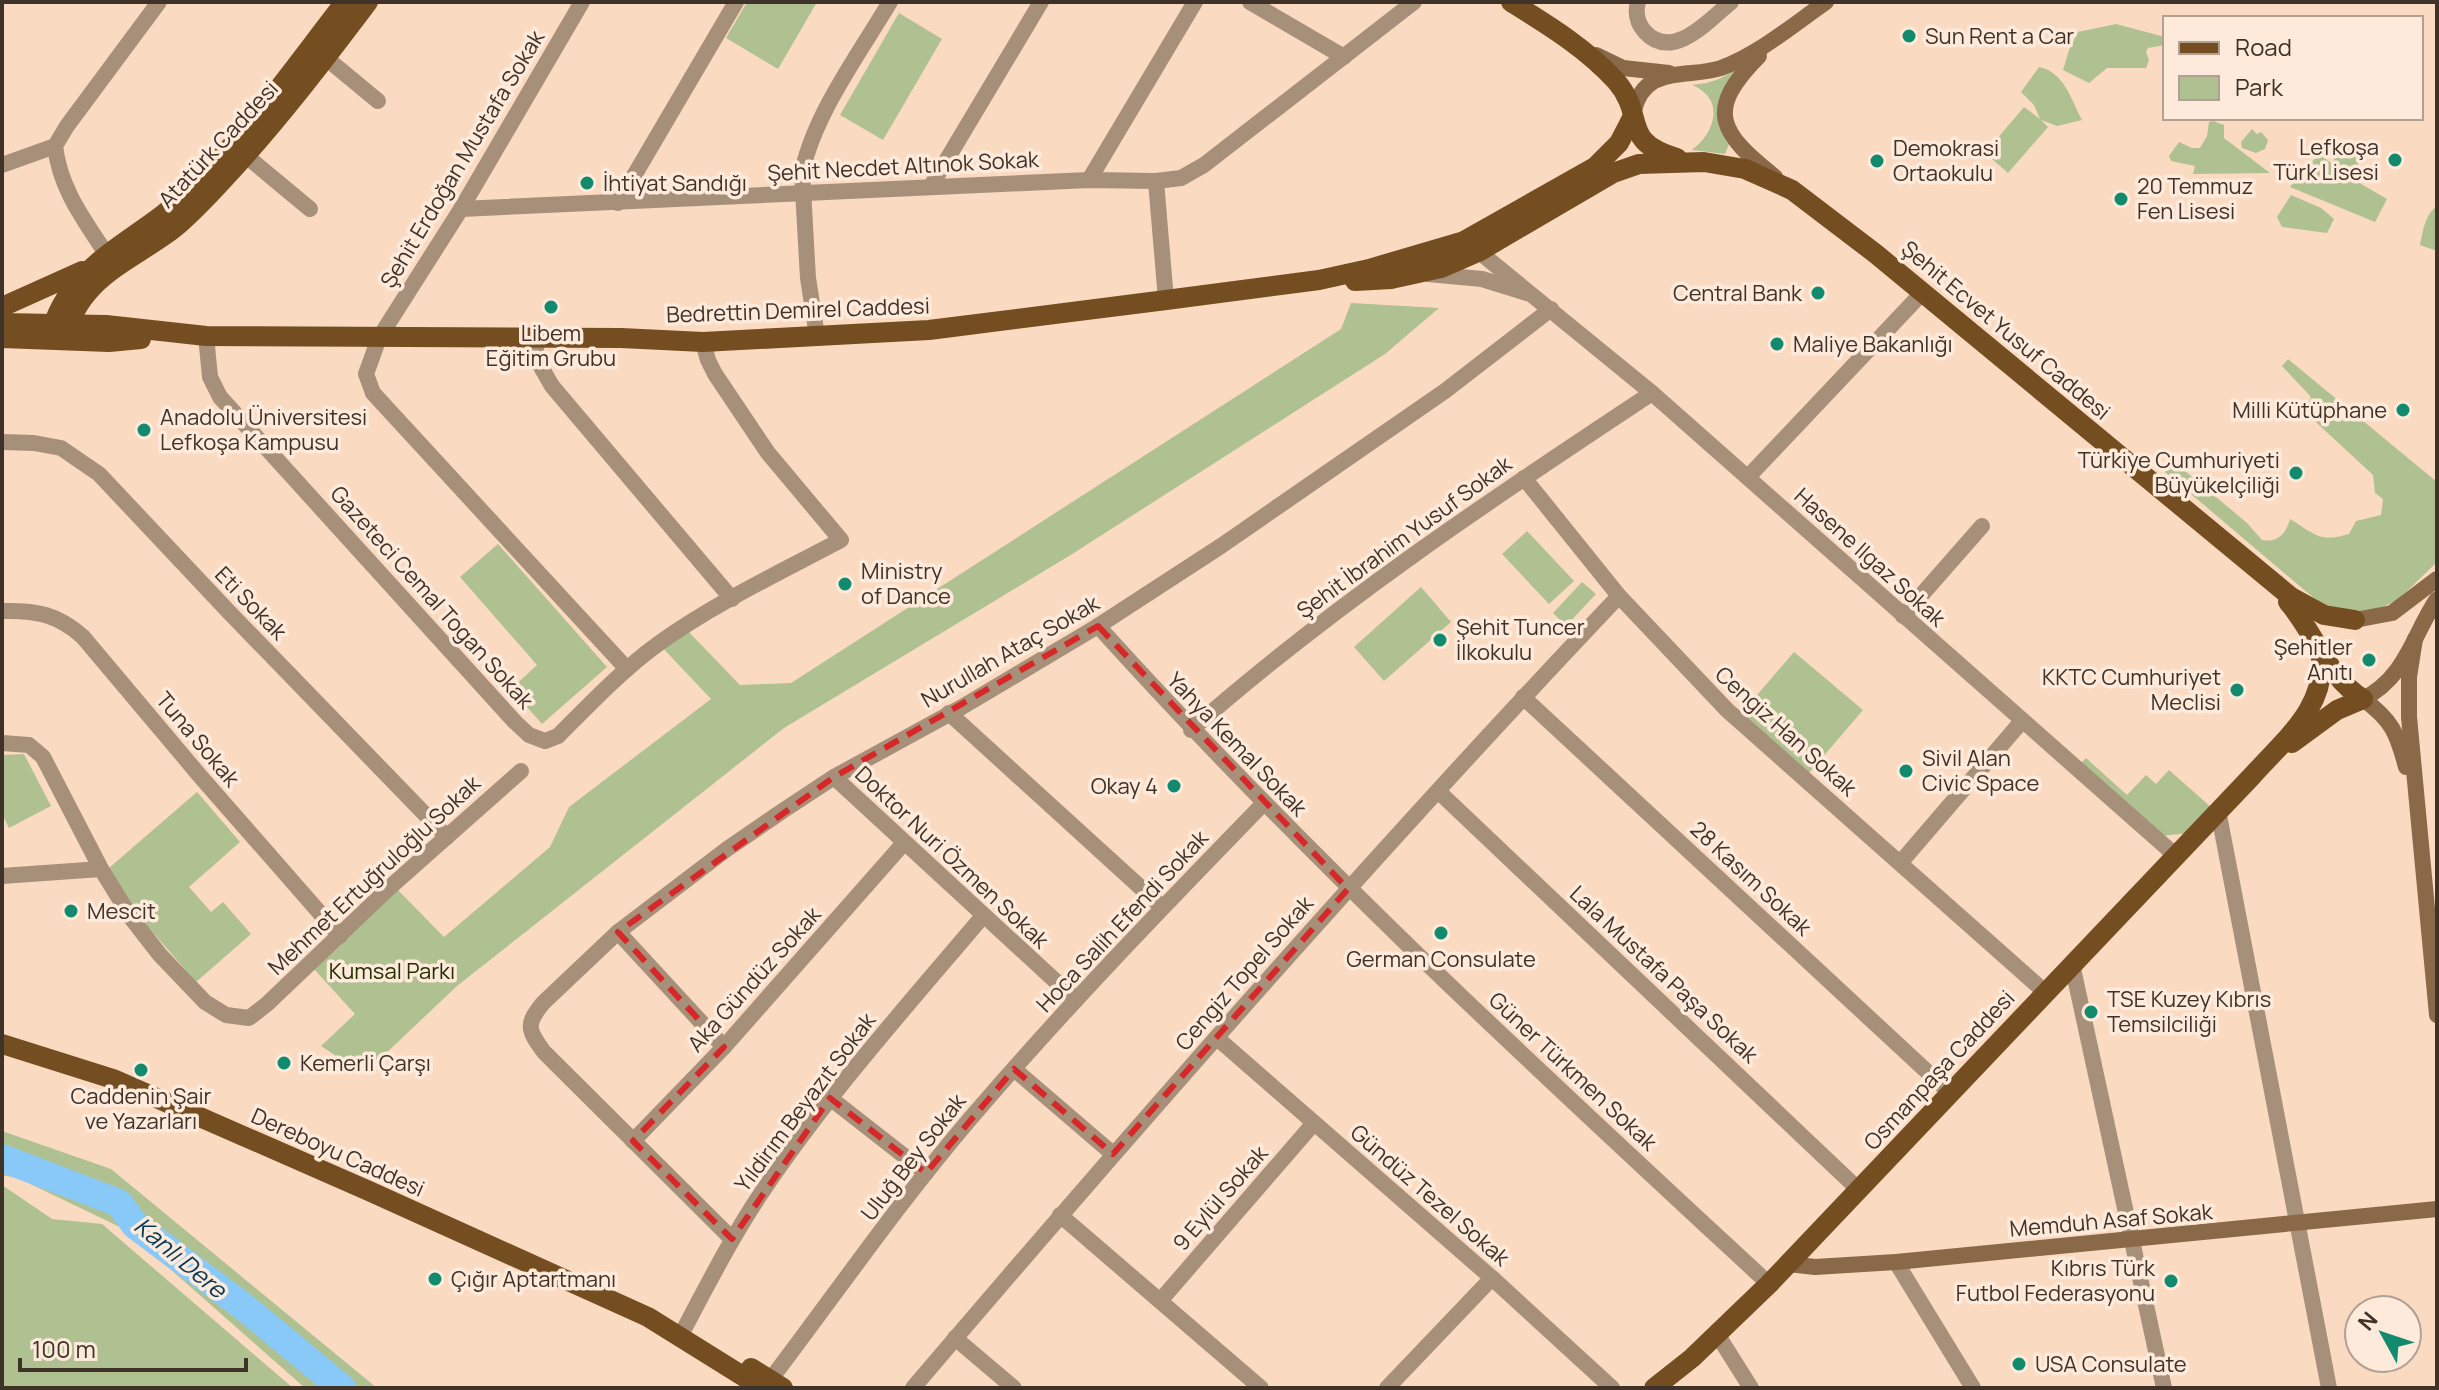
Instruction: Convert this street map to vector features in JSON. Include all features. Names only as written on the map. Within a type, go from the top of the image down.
[{"type":"main road","name":"Atatürk Caddesi","points":[[59,331],[108,263],[208,171],[255,118],[345,2]]},
{"type":"main road","name":"Atatürk Caddesi","points":[[59,331],[68,293],[89,268],[108,263],[173,229],[245,155],[368,2]]},
{"type":"main road","points":[[1511,2],[1572,41],[1615,81],[1634,113],[1637,132],[1648,146],[1693,162]]},
{"type":"main road","name":"Bedrettin Demirel Caddesi","points":[[1319,280],[1375,281],[1441,268],[1595,167],[1619,143],[1634,113]]},
{"type":"main road","name":"Şehit Ecvet Yusuf Caddesi","points":[[1693,162],[1726,164],[1745,169],[1792,190],[1923,292],[2260,574],[2314,611],[2333,618],[2355,620]]},
{"type":"main road","name":"Bedrettin Demirel Caddesi","points":[[2,338],[106,325],[206,336],[621,338],[703,342],[929,330],[1319,280],[1472,246],[1613,173],[1639,164],[1693,162]]},
{"type":"main road","points":[[106,325],[97,315],[95,302],[108,263]]},
{"type":"main road","points":[[2,307],[89,268]]},
{"type":"main road","name":"Bedrettin Demirel Caddesi","points":[[2,323],[109,342],[180,335]]},
{"type":"main road","name":"Şehit Ecvet Yusuf Caddesi","points":[[2260,574],[2301,617],[2336,678],[2363,699]]},
{"type":"main road","name":"Osmanpaşa Caddesi","points":[[1654,1388],[1769,1284],[2252,776],[2315,702],[2323,672],[2320,651]]},
{"type":"main road","name":"Osmanpaşa Caddesi","points":[[2252,776],[2325,719],[2363,699]]},
{"type":"main road","name":"Dereboyu Caddesi","points":[[2,1044],[113,1079],[176,1105],[648,1317],[772,1385]]},
{"type":"main road","name":"Dereboyu Caddesi","points":[[648,1317],[684,1329],[772,1385]]},
{"type":"street","points":[[108,263],[66,191],[55,146],[159,2]]},
{"type":"street","name":"Şehit Erdoğan Mustafa Sokak","points":[[582,2],[461,209],[379,338],[366,374],[373,393],[627,669]]},
{"type":"street","points":[[618,203],[736,2]]},
{"type":"street","points":[[817,336],[808,278],[801,192],[804,163],[812,138],[890,2]]},
{"type":"street","points":[[931,186],[1041,2]]},
{"type":"street","points":[[1089,180],[1195,2]]},
{"type":"street","points":[[1250,2],[1344,57]]},
{"type":"street","name":"Şehit Necdet Altınok Sokak","points":[[461,209],[931,186],[1181,178],[1204,165],[1414,2]]},
{"type":"street","points":[[1638,2],[1638,22],[1654,39],[1670,43],[1682,39],[1731,2]]},
{"type":"street","points":[[1634,113],[1639,96],[1660,78],[1699,74],[1741,60],[1826,2]]},
{"type":"street","points":[[1792,190],[1745,153],[1728,131],[1725,113],[1732,87],[1738,78],[1795,24]]},
{"type":"street","points":[[1572,41],[1614,65],[1683,75]]},
{"type":"street","points":[[326,58],[378,101]]},
{"type":"street","points":[[2,165],[55,146]]},
{"type":"street","points":[[245,155],[310,209]]},
{"type":"street","points":[[1156,181],[1166,300]]},
{"type":"street","name":"Hasene Ilgaz Sokak","points":[[1472,246],[1652,393],[2175,855]]},
{"type":"street","name":"Hasene Ilgaz Sokak","points":[[1417,274],[1482,279],[1532,295]]},
{"type":"street","points":[[1748,477],[1923,292]]},
{"type":"street","name":"Nurullah Ataç Sokak","points":[[633,1141],[544,1052],[531,1034],[530,1026],[534,1015],[555,991],[618,932],[727,849],[834,777],[1098,626],[1221,546],[1445,391],[1551,309]]},
{"type":"street","name":"Gazeteci Cemal Togan Sokak","points":[[206,336],[210,377],[220,397],[529,735],[551,740],[627,669]]},
{"type":"street","points":[[535,339],[537,360],[552,386],[732,599]]},
{"type":"street","points":[[627,669],[659,644],[732,599],[841,540],[768,453],[715,374],[703,342]]},
{"type":"street","name":"Şehit İbrahim Yusuf Sokak","points":[[1191,730],[1267,664],[1437,538],[1652,393]]},
{"type":"street","name":"Eti Sokak","points":[[2,442],[61,448],[99,474],[447,837]]},
{"type":"street","name":"Cengiz Han Sokak","points":[[1524,478],[1619,596],[1727,710],[2045,992]]},
{"type":"street","points":[[1903,616],[1982,526]]},
{"type":"street","points":[[2355,620],[2392,613],[2437,579]]},
{"type":"street","name":"Cengiz Topel Sokak","points":[[913,1388],[1113,1154],[1348,889],[1619,596]]},
{"type":"street","points":[[2416,804],[2396,733],[2383,714],[2363,699],[2393,678],[2437,599]]},
{"type":"street","name":"Tuna Sokak","points":[[2,611],[42,613],[63,620],[83,637],[340,936]]},
{"type":"street","name":"Yahya Kemal Sokak","points":[[1098,626],[1191,730],[1348,889]]},
{"type":"street","points":[[2415,639],[2409,696],[2416,804],[2437,1015]]},
{"type":"street","name":"28 Kasım Sokak","points":[[1523,697],[1949,1092]]},
{"type":"street","points":[[949,713],[1162,907]]},
{"type":"street","points":[[1901,862],[2022,721]]},
{"type":"street","points":[[2,743],[29,745],[43,757],[101,869],[2,876]]},
{"type":"street","name":"Mehmet Ertuğruloğlu Sokak","points":[[101,869],[147,939],[205,1002],[226,1015],[249,1018],[521,771]]},
{"type":"street","name":"Doktor Nuri Özmen Sokak","points":[[834,777],[903,844],[1076,1000]]},
{"type":"street","name":"Lala Mustafa Paşa Sokak","points":[[1438,791],[1859,1190]]},
{"type":"street","name":"Hoca Salih Efendi Sokak","points":[[1014,1069],[1162,907],[1263,804]]},
{"type":"street","points":[[2218,810],[2329,1388]]},
{"type":"street","name":"Aka Gündüz Sokak","points":[[633,1141],[724,1047],[903,844]]},
{"type":"street","name":"Güner Türkmen Sokak","points":[[1348,889],[1769,1284]]},
{"type":"street","name":"Yıldirım Beyazıt Sokak","points":[[684,1329],[732,1239],[830,1098],[983,916]]},
{"type":"street","points":[[618,932],[724,1047]]},
{"type":"street","points":[[2072,964],[2164,1388]]},
{"type":"street","name":"Gündüz Tezel Sokak","points":[[1217,1038],[1492,1278],[1612,1388]]},
{"type":"street","points":[[1014,1069],[1113,1154]]},
{"type":"street","name":"Uluğ Bey Sokak","points":[[772,1385],[926,1173],[1014,1069]]},
{"type":"street","points":[[830,1098],[926,1173]]},
{"type":"street","name":"9 Eylül Sokak","points":[[1160,1301],[1314,1123]]},
{"type":"street","points":[[633,1141],[732,1239]]},
{"type":"street","name":"Memduh Asaf Sokak","points":[[1788,1264],[1815,1267],[1896,1262],[2437,1209]]},
{"type":"street","points":[[1060,1215],[1261,1388]]},
{"type":"street","points":[[1896,1262],[1973,1388]]},
{"type":"street","points":[[1387,1388],[1492,1278]]},
{"type":"street","points":[[1717,1334],[1751,1388]]},
{"type":"street","points":[[955,1338],[1014,1388]]},
{"type":"highlighted area","points":[[1098,626],[1348,889],[1113,1154],[1014,1069],[926,1173],[830,1098],[732,1239],[633,1141],[724,1047],[618,932],[834,777]]},
{"type":"green space","points":[[747,2],[817,2],[778,69],[726,38]]},
{"type":"green space","points":[[899,13],[942,39],[883,140],[840,115]]},
{"type":"green space","points":[[2116,24],[2163,36],[2163,45],[2148,48],[2146,68],[2107,68],[2089,83],[2063,70],[2078,32]]},
{"type":"green space","points":[[1744,63],[1721,114],[1723,134],[1729,144],[1725,154],[1692,150],[1711,126],[1713,107],[1703,91],[1692,85],[1720,78]]},
{"type":"green space","points":[[2039,67],[2061,80],[2082,120],[2057,126],[2041,120],[2048,127],[2008,173],[1985,153],[2024,107],[2040,119],[2034,105],[2021,92]]},
{"type":"green space","points":[[2209,122],[2224,125],[2224,138],[2270,173],[2193,174],[2195,166],[2171,161],[2169,156],[2179,142],[2200,148],[2207,136]]},
{"type":"green space","points":[[2252,129],[2257,134],[2261,132],[2268,140],[2265,149],[2256,153],[2242,148],[2241,142]]},
{"type":"green space","points":[[2350,145],[2359,166],[2356,181],[2387,199],[2375,222],[2290,187],[2319,154],[2331,163]]},
{"type":"green space","points":[[2291,195],[2321,208],[2334,219],[2327,233],[2282,227],[2277,217]]},
{"type":"green space","points":[[2437,206],[2437,251],[2420,245],[2427,218]]},
{"type":"green space","name":"Kumsal Parkı","points":[[1351,303],[1439,308],[1385,354],[1069,556],[784,728],[457,986],[364,1074],[321,1046],[355,1014],[314,969],[397,889],[444,937],[550,847],[569,807],[711,699],[659,644],[684,627],[740,685],[791,683],[1341,329]]},
{"type":"green space","points":[[2288,359],[2437,482],[2437,562],[2398,600],[2369,613],[2328,610],[2165,472],[2173,461],[2247,523],[2262,540],[2280,536],[2290,519],[2318,536],[2331,538],[2349,534],[2356,521],[2381,515],[2383,499],[2375,493],[2373,475],[2304,411],[2311,397],[2282,366]]},
{"type":"green space","points":[[1527,531],[1574,581],[1549,604],[1502,554]]},
{"type":"green space","points":[[498,544],[607,667],[542,724],[511,689],[537,665],[460,577]]},
{"type":"green space","points":[[1582,582],[1596,594],[1566,626],[1553,613]]},
{"type":"green space","points":[[1421,587],[1451,622],[1384,681],[1354,647]]},
{"type":"green space","points":[[1794,652],[1863,710],[1809,773],[1740,715]]},
{"type":"green space","points":[[24,754],[51,806],[9,828],[2,814],[2,755]]},
{"type":"green space","points":[[2086,758],[2127,795],[2146,775],[2156,784],[2169,770],[2212,808],[2190,833],[2160,836],[2080,764]]},
{"type":"green space","points":[[197,792],[240,842],[189,887],[211,912],[223,902],[251,934],[196,982],[102,874]]},
{"type":"green space","points":[[2,1131],[111,1169],[377,1388],[305,1388],[126,1230],[18,1178],[2,1175]]},
{"type":"green space","points":[[2,1185],[52,1219],[102,1224],[293,1388],[2,1388]]},
{"type":"waterway","name":"Kanlı Dere","points":[[2,1158],[119,1203],[135,1225],[244,1307],[342,1388]]},
{"type":"place","name":"Sun Rent a Car","points":[[1909,36]]},
{"type":"place","name":"Lefkoşa Türk Lisesi","points":[[2395,160]]},
{"type":"place","name":"Demokrasi Ortaokulu","points":[[1877,161]]},
{"type":"place","name":"İhtiyat Sandığı","points":[[587,183]]},
{"type":"place","name":"20 Temmuz Fen Lisesi","points":[[2121,199]]},
{"type":"place","name":"Central Bank","points":[[1818,293]]},
{"type":"place","name":"Libem Eğitim Grubu","points":[[551,307]]},
{"type":"place","name":"Maliye Bakanlığı","points":[[1777,344]]},
{"type":"place","name":"Milli Kütüphane","points":[[2403,410]]},
{"type":"place","name":"Anadolu Üniversitesi Lefkoşa Kampusu","points":[[144,430]]},
{"type":"place","name":"Türkiye Cumhuriyeti Büyükelçiliği","points":[[2296,473]]},
{"type":"place","name":"Ministry of Dance","points":[[845,584]]},
{"type":"place","name":"Şehit Tuncer İlkokulu","points":[[1440,640]]},
{"type":"place","name":"Şehitler Anıtı","points":[[2369,660]]},
{"type":"place","name":"KKTC Cumhuriyet Meclisi","points":[[2237,690]]},
{"type":"place","name":"Sivil Alan Civic Space","points":[[1906,771]]},
{"type":"place","name":"Okay 4","points":[[1174,786]]},
{"type":"place","name":"Mescit","points":[[71,911]]},
{"type":"place","name":"German Consulate","points":[[1441,933]]},
{"type":"place","name":"TSE Kuzey Kıbrıs Temsilciliği","points":[[2091,1012]]},
{"type":"place","name":"Kemerli Çarşı","points":[[284,1063]]},
{"type":"place","name":"Caddenin Şair ve Yazarları","points":[[141,1070]]},
{"type":"place","name":"Çığır Aptartmanı","points":[[435,1279]]},
{"type":"place","name":"Kıbrıs Türk Futbol Federasyonu","points":[[2171,1281]]},
{"type":"place","name":"USA Consulate","points":[[2019,1364]]}]
